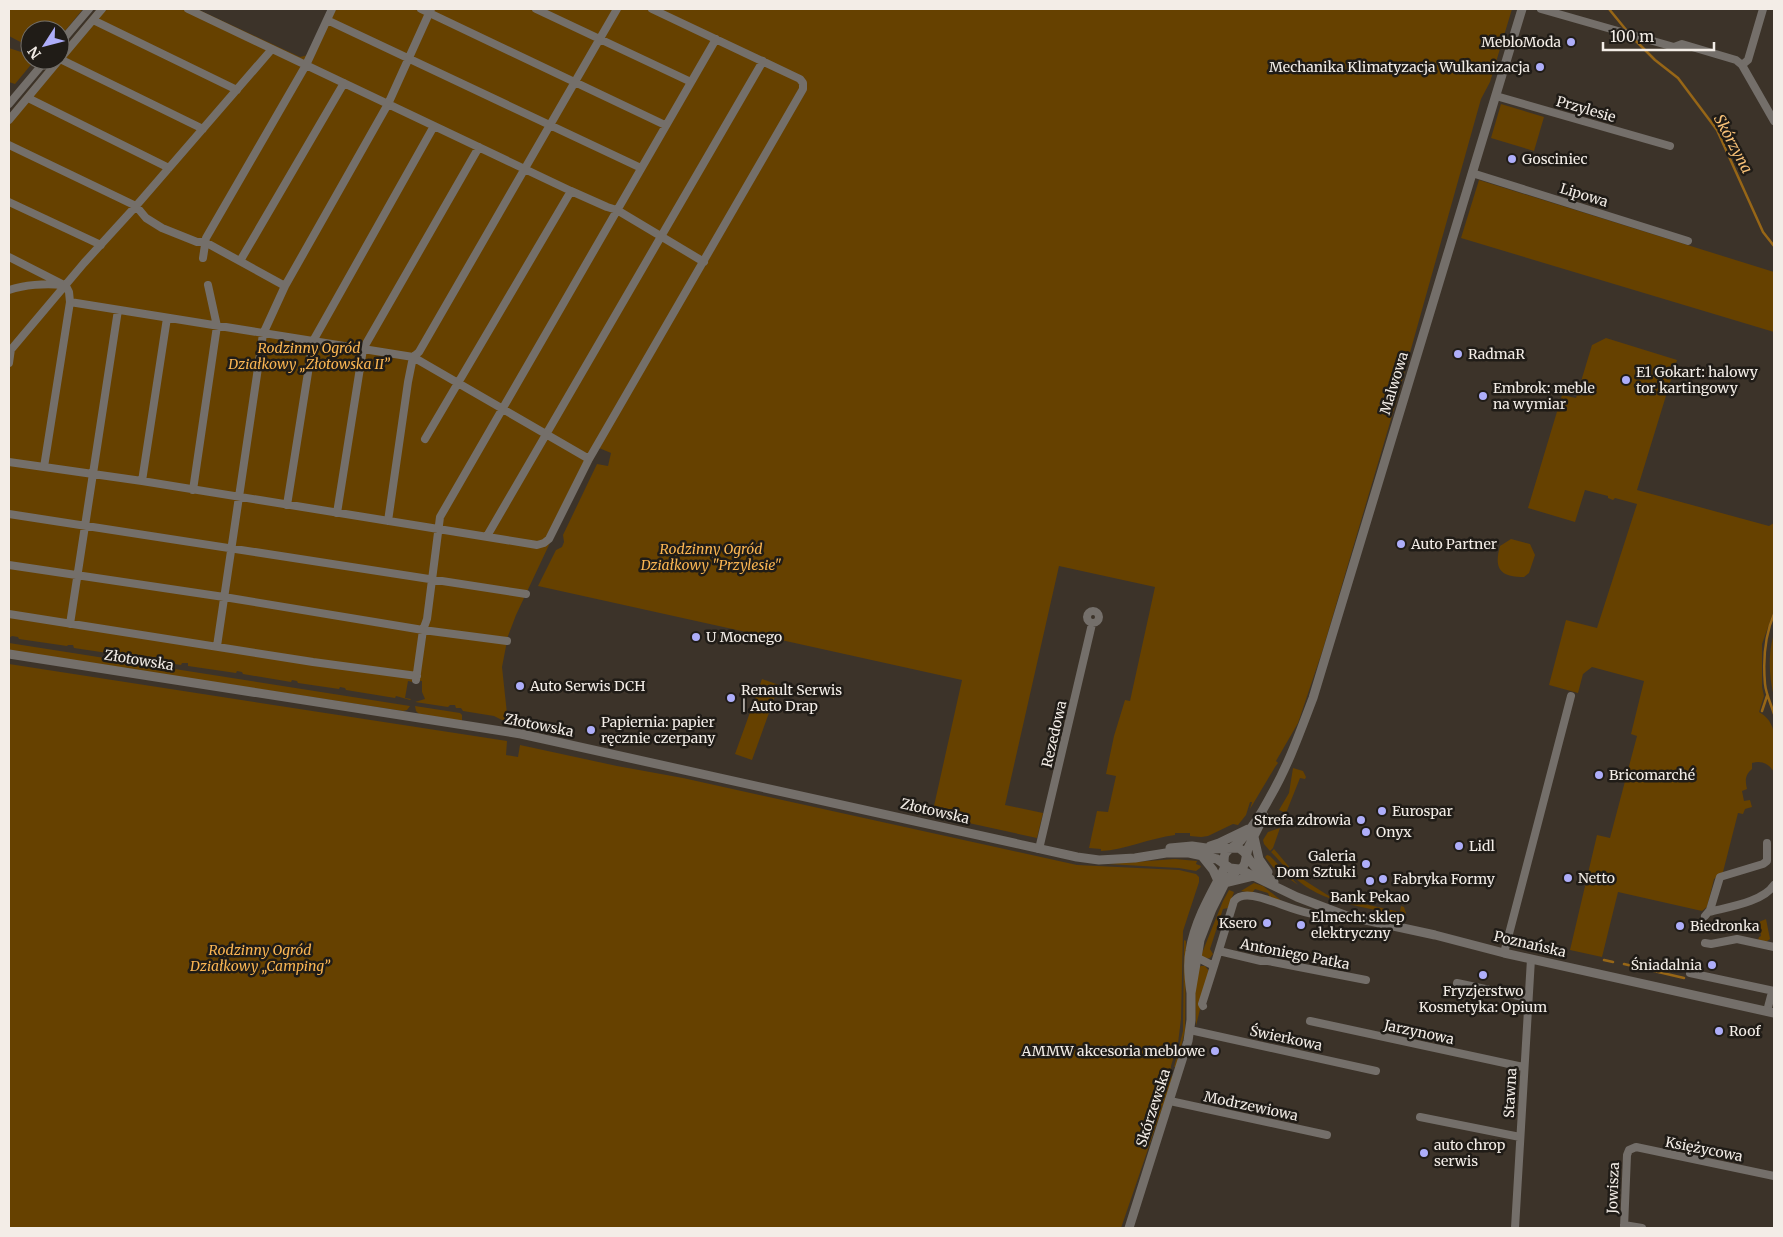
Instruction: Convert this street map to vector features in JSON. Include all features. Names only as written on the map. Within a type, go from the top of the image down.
[{"type":"street","points":[[70,31],[89,9]]},
{"type":"street","points":[[102,9],[60,59],[203,128]]},
{"type":"street","points":[[188,9],[570,191],[617,210],[704,262]]},
{"type":"street","points":[[203,258],[205,242],[306,65],[332,9]]},
{"type":"street","points":[[421,9],[431,11],[665,125]]},
{"type":"street","points":[[536,9],[691,82]]},
{"type":"street","points":[[388,521],[413,357],[419,352],[617,9]]},
{"type":"street","points":[[9,462],[142,481],[537,545],[544,543],[549,539],[589,459],[803,89],[803,83],[800,79],[652,9]]},
{"type":"street","name":"Malwowa","points":[[1246,856],[1277,793],[1313,698],[1522,9]]},
{"type":"street","points":[[1541,9],[1674,47],[1682,44],[1736,60],[1742,65],[1774,122]]},
{"type":"street","points":[[1742,65],[1748,60],[1763,9]]},
{"type":"street","points":[[217,646],[263,334],[285,286],[388,104],[431,11]]},
{"type":"street","points":[[93,20],[237,90]]},
{"type":"street","points":[[327,20],[641,168]]},
{"type":"street","points":[[9,614],[416,678],[423,630],[427,619],[440,517],[716,39]]},
{"type":"street","points":[[9,363],[10,350],[272,49]]},
{"type":"street","points":[[487,536],[763,61]]},
{"type":"street","points":[[9,104],[38,70]]},
{"type":"street","points":[[9,120],[51,70]]},
{"type":"street","points":[[240,261],[344,83]]},
{"type":"street","name":"Przylesie","points":[[1496,96],[1670,146]]},
{"type":"street","points":[[28,98],[169,168]]},
{"type":"street","points":[[287,505],[313,342],[434,126]]},
{"type":"street","points":[[9,145],[136,206],[146,218],[162,228],[197,242],[205,242],[285,286]]},
{"type":"street","points":[[337,513],[363,349],[479,147]]},
{"type":"street","name":"Lipowa","points":[[1472,173],[1688,241]]},
{"type":"street","points":[[425,439],[570,191]]},
{"type":"street","points":[[9,202],[101,245]]},
{"type":"street","points":[[9,257],[66,286],[70,292],[44,467]]},
{"type":"street","points":[[9,290],[17,287],[55,284],[66,286]]},
{"type":"street","points":[[193,490],[217,326],[208,285]]},
{"type":"street","points":[[70,302],[413,357],[589,459]]},
{"type":"street","points":[[70,624],[118,310]]},
{"type":"street","points":[[142,481],[167,318]]},
{"type":"street","points":[[9,514],[526,594]]},
{"type":"street","points":[[9,565],[224,597],[423,630],[507,640]]},
{"type":"street","name":"Rezedowa","points":[[1039,849],[1092,624]]},
{"type":"street","name":"Złotowska","points":[[9,654],[521,734],[1086,859],[1118,858],[1186,846],[1203,851],[1226,864]]},
{"type":"street","points":[[1504,953],[1572,696]]},
{"type":"street","name":"Malwowa","points":[[1232,848],[1241,841],[1271,796],[1287,764]]},
{"type":"street","points":[[1250,828],[1203,851],[1221,882],[1251,875]]},
{"type":"street","points":[[1254,837],[1261,863],[1281,888]]},
{"type":"street","points":[[1767,843],[1770,863],[1720,877],[1707,914],[1761,896],[1771,890],[1774,885]]},
{"type":"street","points":[[1246,856],[1246,863],[1239,869],[1230,868],[1226,864],[1226,853],[1232,848],[1241,849],[1254,866],[1281,888]]},
{"type":"street","name":"Złotowska","points":[[1203,851],[1232,848]]},
{"type":"street","name":"Skórzewska","points":[[1129,1228],[1185,1053],[1190,1030],[1193,956],[1206,925],[1226,864]]},
{"type":"street","name":"Poznańska","points":[[1239,869],[1347,916],[1771,1012]]},
{"type":"street","name":"Skórzewska","points":[[1221,882],[1239,869]]},
{"type":"street","points":[[1203,1006],[1202,1004],[1234,901],[1240,896],[1246,895],[1274,902],[1307,913],[1323,915],[1333,911]]},
{"type":"street","points":[[1705,943],[1711,944],[1737,939],[1774,947]]},
{"type":"street","name":"Antoniego Patka","points":[[1219,951],[1261,961],[1366,980]]},
{"type":"street","points":[[1193,956],[1214,966]]},
{"type":"street","name":"Stawna","points":[[1515,1228],[1523,1067],[1531,958]]},
{"type":"street","points":[[1690,973],[1773,992],[1771,1012]]},
{"type":"street","points":[[1457,983],[1528,998]]},
{"type":"street","name":"Jarzynowa","points":[[1310,1021],[1523,1067]]},
{"type":"street","name":"Świerkowa","points":[[1190,1030],[1376,1071]]},
{"type":"street","name":"Modrzewiowa","points":[[1170,1101],[1327,1135]]},
{"type":"street","points":[[1420,1118],[1520,1137]]},
{"type":"street","name":"Księżycowa","points":[[1629,1150],[1636,1147],[1774,1176]]},
{"type":"street","name":"Jowisza","points":[[1624,1226],[1627,1156],[1629,1150]]},
{"type":"street","points":[[1624,1226],[1642,1228]]},
{"type":"green space","points":[[9,9],[83,9],[70,25],[70,20],[20,20],[20,42],[9,36]]},
{"type":"green space","points":[[97,9],[197,9],[300,57],[308,55],[329,9],[1512,9],[1490,82],[1481,99],[1397,399],[1323,649],[1298,723],[1276,761],[1278,763],[1250,809],[1252,802],[1250,802],[1246,815],[1238,825],[1233,824],[1208,836],[1190,836],[1190,833],[1175,833],[1175,835],[1101,851],[1101,849],[1089,848],[1097,811],[1108,812],[1116,776],[1106,774],[1114,736],[1125,700],[1130,701],[1155,587],[1059,566],[1005,805],[1043,813],[1037,838],[932,815],[962,680],[538,586],[556,550],[562,547],[564,542],[563,535],[597,464],[608,466],[611,453],[599,448],[556,530],[508,636],[502,667],[508,723],[494,716],[463,711],[461,708],[456,708],[455,705],[448,707],[415,702],[425,699],[422,692],[422,681],[408,681],[405,698],[410,700],[396,696],[395,698],[346,690],[340,687],[339,689],[298,683],[292,680],[291,682],[243,674],[237,671],[236,673],[188,666],[188,663],[182,663],[181,665],[128,657],[127,654],[122,653],[121,655],[74,648],[73,645],[67,646],[19,639],[12,636],[9,638],[9,114],[46,70],[70,70],[70,41]]},
{"type":"green space","points":[[9,48],[20,52],[20,70],[27,70],[15,84],[9,82]]},
{"type":"green space","points":[[1501,104],[1544,117],[1534,151],[1491,138]]},
{"type":"green space","points":[[1479,180],[1774,272],[1774,332],[1461,238]]},
{"type":"green space","points":[[1606,338],[1677,360],[1637,490],[1769,526],[1774,523],[1774,610],[1762,644],[1762,687],[1764,696],[1759,712],[1771,723],[1775,747],[1774,772],[1765,763],[1752,763],[1752,769],[1746,778],[1747,789],[1742,791],[1744,801],[1750,800],[1752,807],[1745,809],[1743,814],[1738,813],[1723,872],[1714,879],[1707,907],[1702,911],[1618,892],[1602,957],[1570,950],[1597,835],[1610,838],[1637,736],[1631,734],[1644,681],[1592,667],[1583,674],[1578,693],[1549,685],[1566,620],[1597,628],[1637,504],[1615,498],[1613,500],[1608,498],[1608,496],[1585,490],[1575,522],[1528,508],[1562,395],[1576,398],[1592,345]]},
{"type":"green space","points":[[1511,539],[1530,544],[1535,555],[1529,573],[1524,577],[1516,577],[1504,573],[1498,565],[1500,546]]},
{"type":"green space","points":[[1774,637],[1774,697],[1770,667]]},
{"type":"green space","points":[[9,643],[410,706],[407,710],[403,711],[9,651]]},
{"type":"green space","name":"Rodzinny Ogród Działkowy „Camping”","points":[[9,664],[507,741],[506,755],[518,757],[520,745],[683,778],[1077,865],[1179,870],[1196,874],[1199,877],[1199,882],[1183,931],[1181,1019],[1178,1043],[1171,1066],[1172,1084],[1170,1085],[1121,1228],[9,1228]]},
{"type":"green space","points":[[762,679],[779,685],[752,760],[735,754]]},
{"type":"green space","points":[[415,706],[460,713],[462,721],[419,714]]},
{"type":"green space","points":[[1293,768],[1303,771],[1306,777],[1305,779],[1300,778],[1286,813],[1279,810],[1289,793]]},
{"type":"green space","points":[[1280,828],[1273,848],[1270,851],[1263,840],[1268,832]]},
{"type":"green space","points":[[1274,849],[1296,875],[1329,896],[1400,912],[1401,906],[1404,907],[1405,917],[1337,901],[1312,890],[1301,883],[1271,852]]},
{"type":"green space","points":[[1267,855],[1298,885],[1273,867],[1265,857]]},
{"type":"green space","points":[[1175,859],[1197,861],[1196,864],[1201,866],[1196,871],[1179,868],[1107,864]]},
{"type":"green space","points":[[1254,883],[1263,886],[1283,902],[1270,898],[1268,893],[1255,889],[1252,893],[1241,891]]},
{"type":"green space","points":[[1229,890],[1234,892],[1228,908],[1223,909],[1210,949],[1213,954],[1210,958],[1206,959],[1202,956],[1202,953]]},
{"type":"green space","points":[[1766,919],[1770,939],[1766,942],[1758,940],[1761,936],[1759,922]]},
{"type":"green space","points":[[1184,940],[1186,941],[1185,1031],[1176,1067],[1174,1067],[1183,1031]]},
{"type":"green space","points":[[1205,966],[1209,971],[1196,1026],[1195,990],[1199,967]]},
{"type":"waterway","name":"Skórzyna","points":[[1609,9],[1627,31]]},
{"type":"waterway","name":"Skórzyna","points":[[1636,41],[1655,60],[1678,78],[1717,130],[1763,232],[1774,246]]},
{"type":"waterway","name":"Skórzyna","points":[[1774,614],[1765,648],[1764,666],[1767,695],[1774,714]]},
{"type":"waterway","points":[[1762,711],[1767,696]]},
{"type":"waterway","points":[[1604,960],[1613,962]]},
{"type":"waterway","points":[[1624,964],[1684,978]]},
{"type":"place","name":"MebloModa","points":[[1571,42]]},
{"type":"place","name":"Mechanika Klimatyzacja Wulkanizacja","points":[[1540,67]]},
{"type":"place","name":"Gosciniec","points":[[1512,159]]},
{"type":"place","name":"RadmaR","points":[[1458,354]]},
{"type":"place","name":"E1 Gokart: halowy tor kartingowy","points":[[1626,380]]},
{"type":"place","name":"Embrok: meble na wymiar","points":[[1483,396]]},
{"type":"place","name":"Auto Partner","points":[[1401,544]]},
{"type":"place","name":"U Mocnego","points":[[696,637]]},
{"type":"place","name":"Auto Serwis DCH","points":[[520,686]]},
{"type":"place","name":"Renault Serwis | Auto Drap","points":[[731,698]]},
{"type":"place","name":"Papiernia: papier ręcznie czerpany","points":[[591,730]]},
{"type":"place","name":"Bricomarché","points":[[1599,775]]},
{"type":"place","name":"Eurospar","points":[[1382,811]]},
{"type":"place","name":"Strefa zdrowia","points":[[1361,820]]},
{"type":"place","name":"Onyx","points":[[1366,832]]},
{"type":"place","name":"Lidl","points":[[1459,846]]},
{"type":"place","name":"Galeria Dom Sztuki","points":[[1366,864]]},
{"type":"place","name":"Netto","points":[[1568,878]]},
{"type":"place","name":"Fabryka Formy","points":[[1383,879]]},
{"type":"place","name":"Bank Pekao","points":[[1370,881]]},
{"type":"place","name":"Ksero","points":[[1267,923]]},
{"type":"place","name":"Elmech: sklep elektryczny","points":[[1301,925]]},
{"type":"place","name":"Biedronka","points":[[1680,926]]},
{"type":"place","name":"Śniadalnia","points":[[1712,965]]},
{"type":"place","name":"Fryzjerstwo Kosmetyka: Opium","points":[[1483,975]]},
{"type":"place","name":"Roof","points":[[1719,1031]]},
{"type":"place","name":"AMMW akcesoria meblowe","points":[[1215,1051]]},
{"type":"place","name":"auto chrop serwis","points":[[1424,1153]]},
{"type":"park label","name":"Rodzinny Ogród Działkowy „Złotowska II”","points":[[309,356]]},
{"type":"park label","name":"Rodzinny Ogród Działkowy \"Przylesie\"","points":[[711,558]]}]
